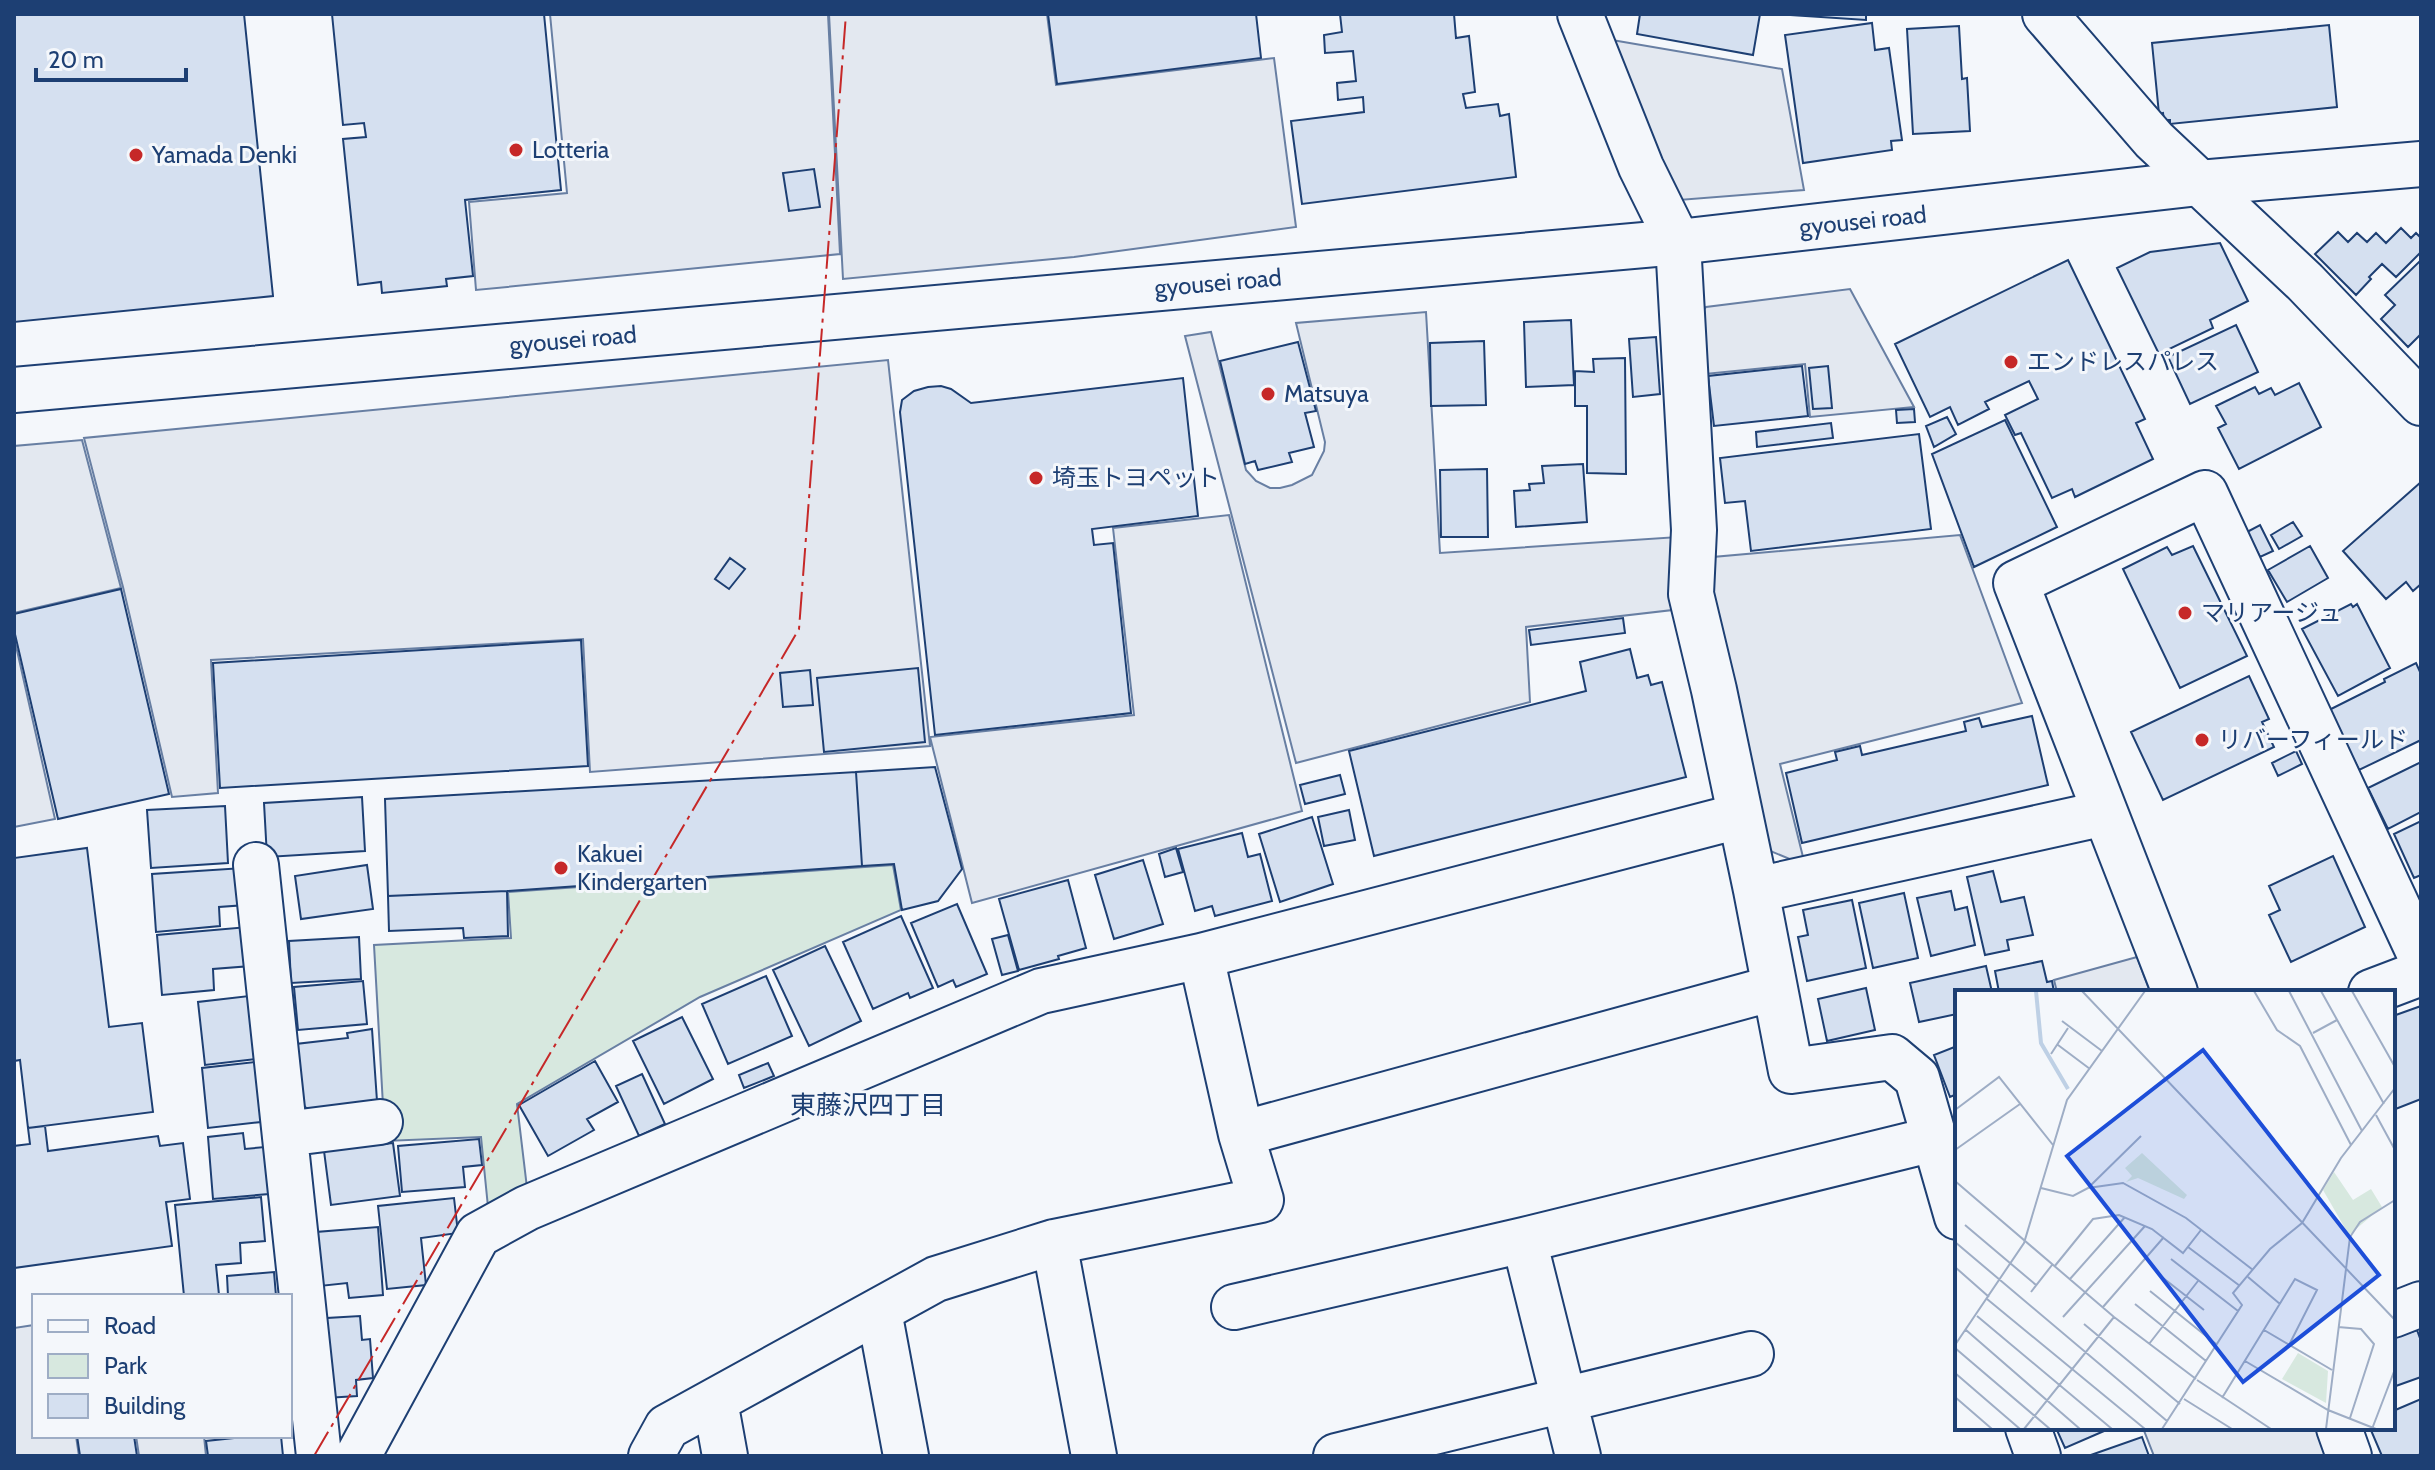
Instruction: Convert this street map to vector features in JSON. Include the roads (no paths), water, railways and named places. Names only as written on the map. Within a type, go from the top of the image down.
[{"type":"main road","points":[[1580,14],[1641,167],[1678,242],[1694,530],[1691,594],[1756,890],[1791,1071],[1892,1057],[1917,1078],[1955,1210]]},
{"type":"main road","points":[[2045,14],[2154,140],[2305,282],[2421,403]]},
{"type":"main road","name":"gyousei road","points":[[14,390],[1678,242],[2199,183],[2421,164]]},
{"type":"main road","points":[[2174,990],[2016,583],[2205,493],[2421,957]]},
{"type":"main road","points":[[1756,890],[2105,813]]},
{"type":"main road","points":[[358,1456],[478,1235],[527,1208],[1041,991],[1201,956],[1739,816]]},
{"type":"main road","points":[[256,865],[319,1456]]},
{"type":"main road","points":[[651,1456],[667,1427],[936,1279],[1054,1242],[1261,1200],[1241,1134],[1201,956]]},
{"type":"main road","points":[[2376,990],[2421,973]]},
{"type":"main road","points":[[1241,1134],[1774,988]]},
{"type":"main road","points":[[285,1134],[380,1122]]},
{"type":"main road","points":[[1234,1307],[1524,1240],[1934,1139]]},
{"type":"main road","points":[[1524,1240],[1578,1456]]},
{"type":"main road","points":[[1054,1242],[1094,1456]]},
{"type":"main road","points":[[2395,1314],[2421,1304]]},
{"type":"main road","points":[[879,1311],[906,1456]]},
{"type":"main road","points":[[1336,1456],[1751,1354]]},
{"type":"main road","points":[[715,1401],[725,1456]]},
{"type":"main road","points":[[2340,1430],[2349,1456]]},
{"type":"place","name":"Lotteria","points":[[516,150]]},
{"type":"place","name":"Yamada Denki","points":[[136,155]]},
{"type":"place","name":"エンドレスパレス","points":[[2011,362]]},
{"type":"place","name":"Matsuya","points":[[1268,394]]},
{"type":"place","name":"埼玉トヨペット","points":[[1036,478]]},
{"type":"place","name":"マリアージュ","points":[[2185,613]]},
{"type":"place","name":"リバーフィールド","points":[[2202,740]]},
{"type":"place","name":"Kakuei Kindergarten","points":[[561,868]]},
{"type":"district","name":"東藤沢四丁目","points":[[868,1105]]}]
